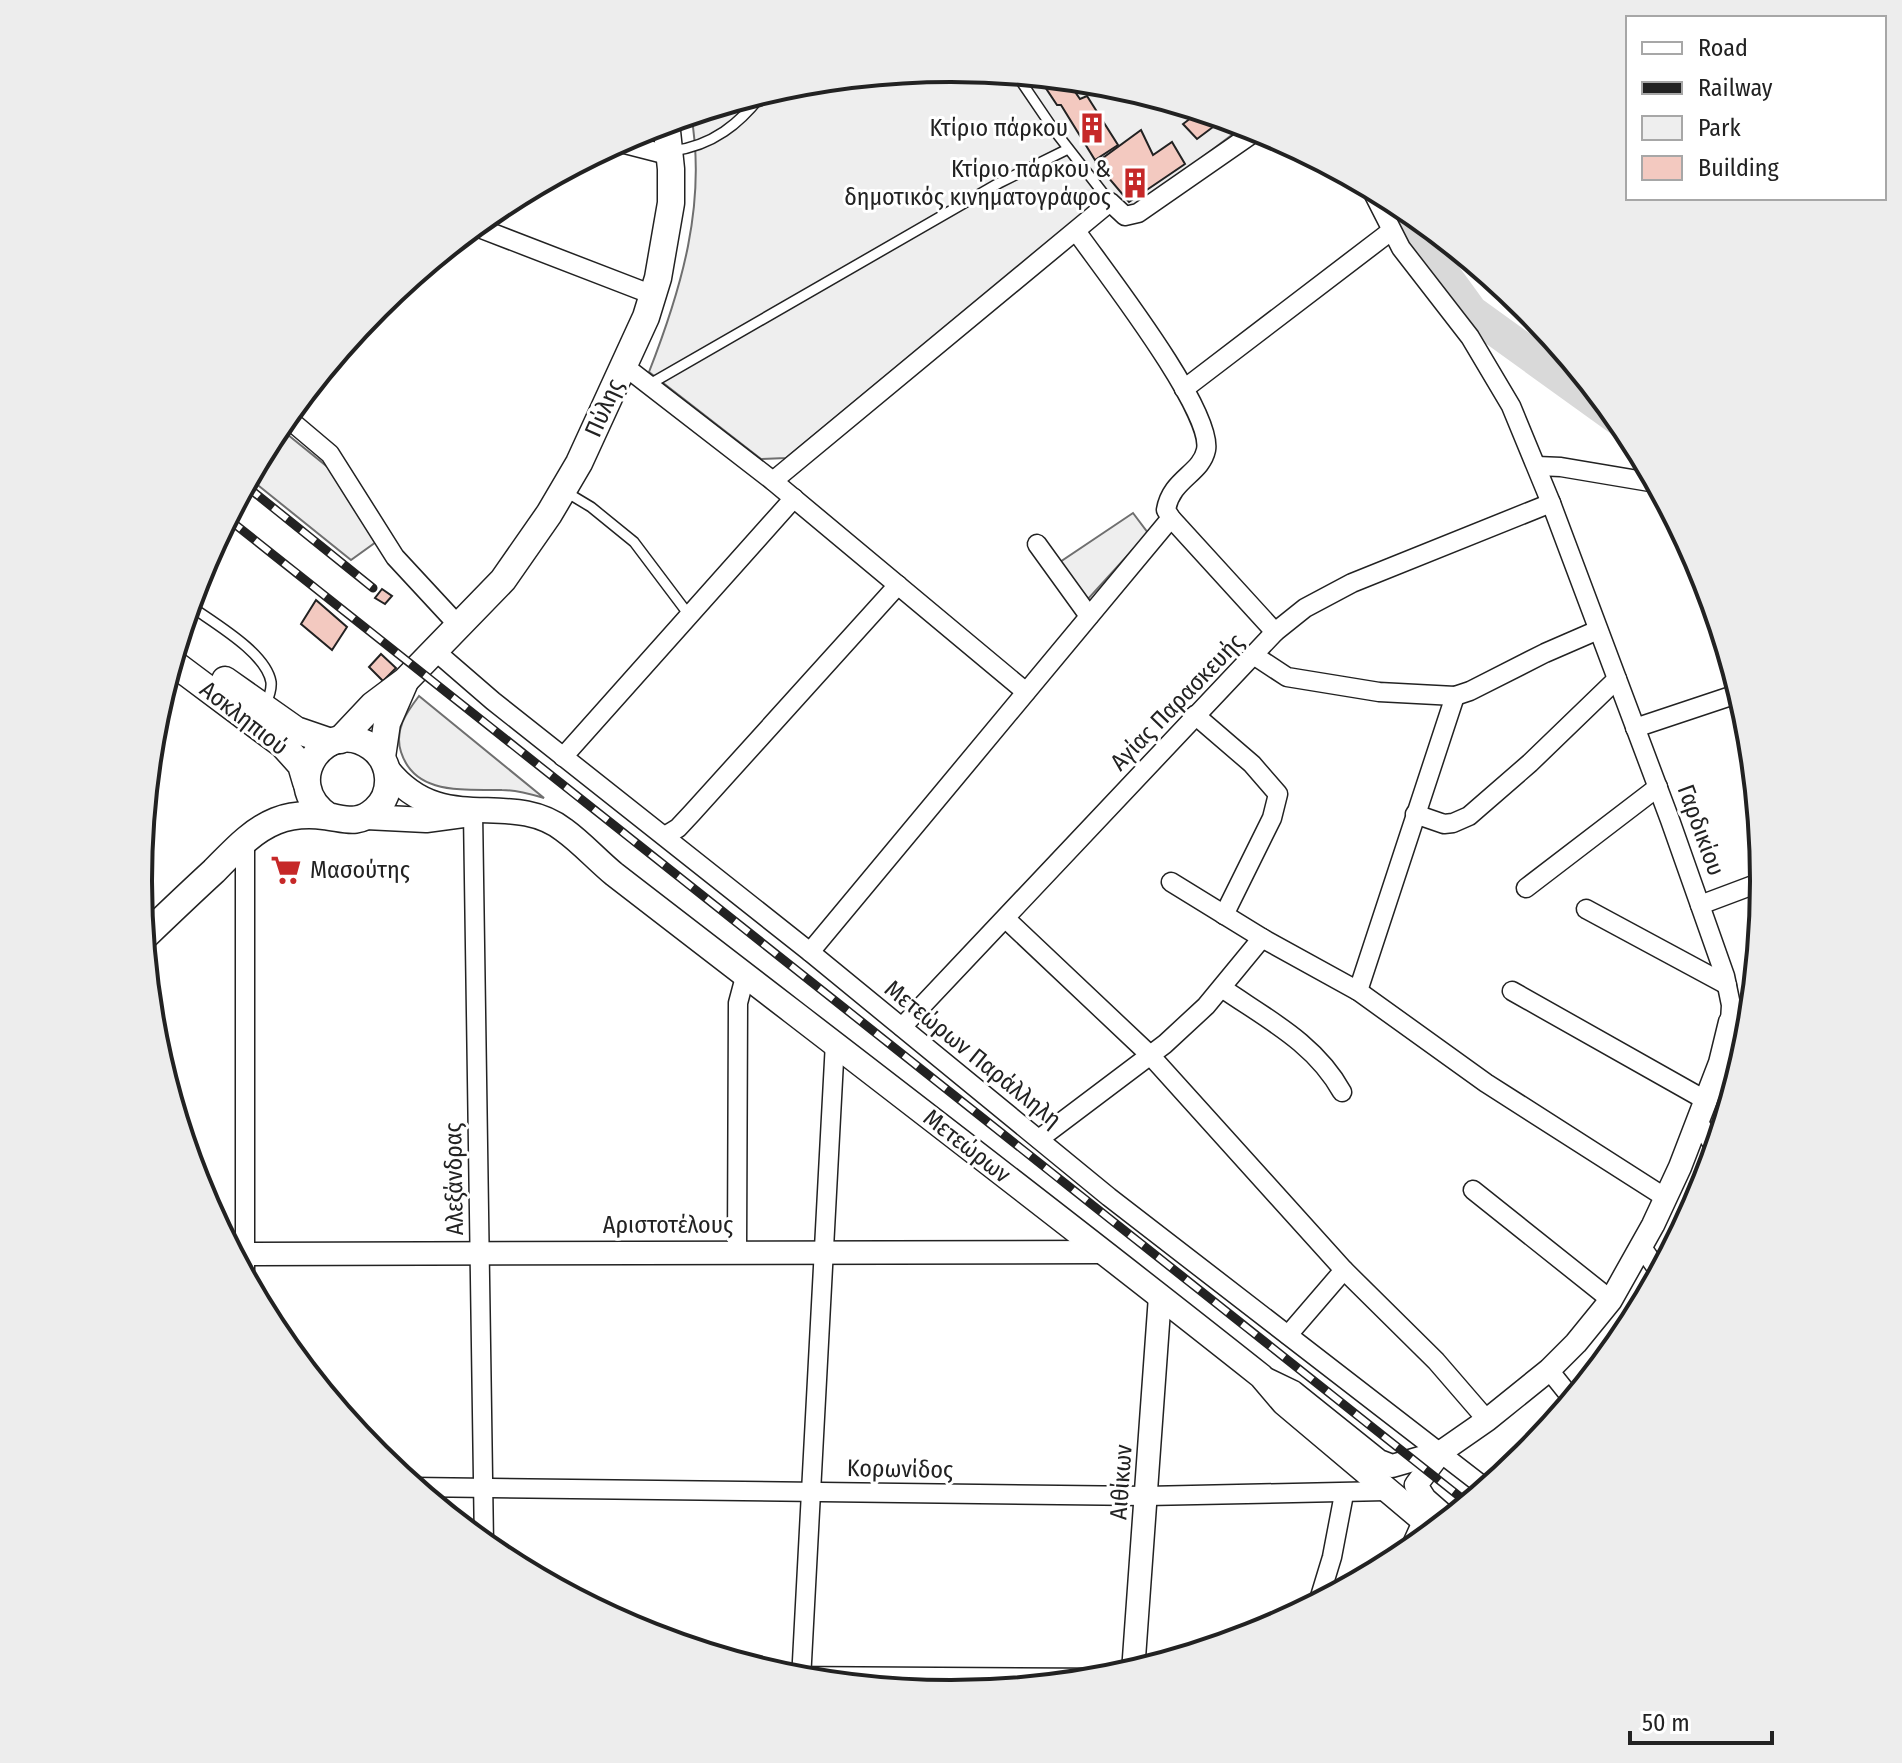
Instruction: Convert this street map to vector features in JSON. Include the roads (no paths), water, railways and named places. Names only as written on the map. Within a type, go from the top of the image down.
[{"type":"main road","name":"Πύλης","points":[[405,681],[503,580],[564,491],[597,428],[653,295],[669,219],[668,134]]},
{"type":"main road","name":"Ασκληπιού","points":[[186,652],[296,730],[335,741]]},
{"type":"main road","name":"Ασκληπιού","points":[[181,669],[283,745],[301,765],[306,782]]},
{"type":"main road","points":[[328,816],[312,802],[306,782],[312,758],[405,681]]},
{"type":"main road","points":[[153,929],[245,841],[273,822],[290,816],[328,816],[347,821],[366,817],[377,808],[389,783],[385,763],[387,723],[405,681]]},
{"type":"main road","points":[[335,741],[363,742],[385,763]]},
{"type":"main road","name":"Μετεώρων","points":[[385,763],[397,781],[412,793],[448,808],[473,812],[520,812],[548,820],[563,829],[611,871],[1261,1376],[1284,1403],[1386,1491],[1432,1520]]},
{"type":"main road","name":"Μετεώρων","points":[[366,817],[426,820],[473,812]]},
{"type":"street","points":[[773,481],[1110,202],[1121,215],[1138,213],[1245,138]]},
{"type":"street","points":[[636,147],[660,153],[670,152]]},
{"type":"street","name":"Γαρδικίου","points":[[1380,207],[1410,261],[1470,337],[1511,406],[1537,466],[1658,787],[1738,1021]]},
{"type":"street","points":[[487,231],[653,295]]},
{"type":"street","points":[[1076,231],[1184,389],[1204,429],[1207,448],[1196,467],[1172,490],[1166,510],[1275,632]]},
{"type":"street","points":[[1184,389],[1391,231]]},
{"type":"street","points":[[623,365],[794,498],[1026,692]]},
{"type":"street","points":[[295,425],[330,454],[395,557],[458,625]]},
{"type":"street","points":[[1537,466],[1642,481]]},
{"type":"street","points":[[563,757],[794,498]]},
{"type":"street","name":"Αγίας Παρασκευής","points":[[902,1027],[1275,632],[1305,608],[1341,587],[1551,503]]},
{"type":"street","points":[[810,952],[1171,518]]},
{"type":"street","points":[[1037,544],[1089,616]]},
{"type":"street","points":[[665,836],[678,828],[898,585]]},
{"type":"street","points":[[1255,656],[1287,677],[1379,692],[1455,696],[1598,630]]},
{"type":"street","name":"Μετεώρων Παράλληλη","points":[[434,650],[1109,1197],[1479,1482]]},
{"type":"street","points":[[1415,814],[1444,824],[1469,816],[1530,763],[1617,679]]},
{"type":"street","points":[[1358,991],[1455,696]]},
{"type":"street","points":[[1635,728],[1728,697]]},
{"type":"street","points":[[1195,715],[1252,764],[1278,794],[1272,818],[1224,915]]},
{"type":"street","points":[[1526,888],[1658,787]]},
{"type":"street","name":"Αλεξάνδρας","points":[[473,812],[484,1530]]},
{"type":"street","points":[[238,1243],[245,841]]},
{"type":"street","points":[[1171,882],[1262,938],[1358,991],[1486,1083],[1666,1198]]},
{"type":"street","points":[[1700,905],[1750,886]]},
{"type":"street","points":[[1586,909],[1727,985]]},
{"type":"street","points":[[1006,919],[1150,1055],[1344,1270],[1436,1361],[1487,1420]]},
{"type":"street","points":[[1039,1139],[1150,1055],[1206,1006],[1262,938]]},
{"type":"street","points":[[737,1251],[738,1003],[746,973]]},
{"type":"street","points":[[1222,988],[1314,1052],[1331,1072],[1342,1092]]},
{"type":"street","points":[[1512,991],[1707,1101]]},
{"type":"street","name":"Γαρδικίου","points":[[1441,1452],[1549,1370],[1611,1300],[1666,1198],[1699,1123],[1724,1048],[1736,1032]]},
{"type":"street","points":[[802,1667],[835,1042]]},
{"type":"street","points":[[1699,1123],[1708,1137]]},
{"type":"street","points":[[1473,1190],[1611,1300]]},
{"type":"street","points":[[1641,1246],[1653,1263]]},
{"type":"street","name":"Αριστοτέλους","points":[[244,1254],[1103,1252]]},
{"type":"street","points":[[1288,1335],[1344,1270]]},
{"type":"street","name":"Αιθίκων","points":[[1134,1660],[1160,1296]]},
{"type":"street","points":[[1549,1370],[1566,1391]]},
{"type":"street","points":[[1261,1376],[1293,1392],[1379,1461],[1392,1466],[1441,1452]]},
{"type":"street","points":[[1434,1519],[1416,1485],[1441,1452]]},
{"type":"street","name":"Κορωνίδος","points":[[429,1487],[1146,1496],[1386,1491]]},
{"type":"street","points":[[1322,1590],[1344,1494]]},
{"type":"street","points":[[889,1678],[1013,1678]]},
{"type":"lane","points":[[1024,86],[1110,202]]},
{"type":"lane","points":[[670,152],[694,148],[718,137],[749,108]]},
{"type":"lane","points":[[649,385],[999,183],[1068,149]]},
{"type":"lane","points":[[564,491],[591,507],[634,542],[689,615]]},
{"type":"lane","points":[[199,612],[250,650],[263,664],[269,674],[271,689],[264,708]]},
{"type":"waterway","points":[[1409,227],[1471,312],[1583,393]]},
{"type":"railway","points":[[254,492],[373,588]]},
{"type":"railway","points":[[236,525],[1461,1497]]},
{"type":"place","name":"Κτίριο πάρκου","points":[[1092,128]]},
{"type":"place","name":"Κτίριο πάρκου & δημοτικός κινηματογράφος","points":[[1135,183]]},
{"type":"place","name":"Μασούτης","points":[[286,870]]}]
